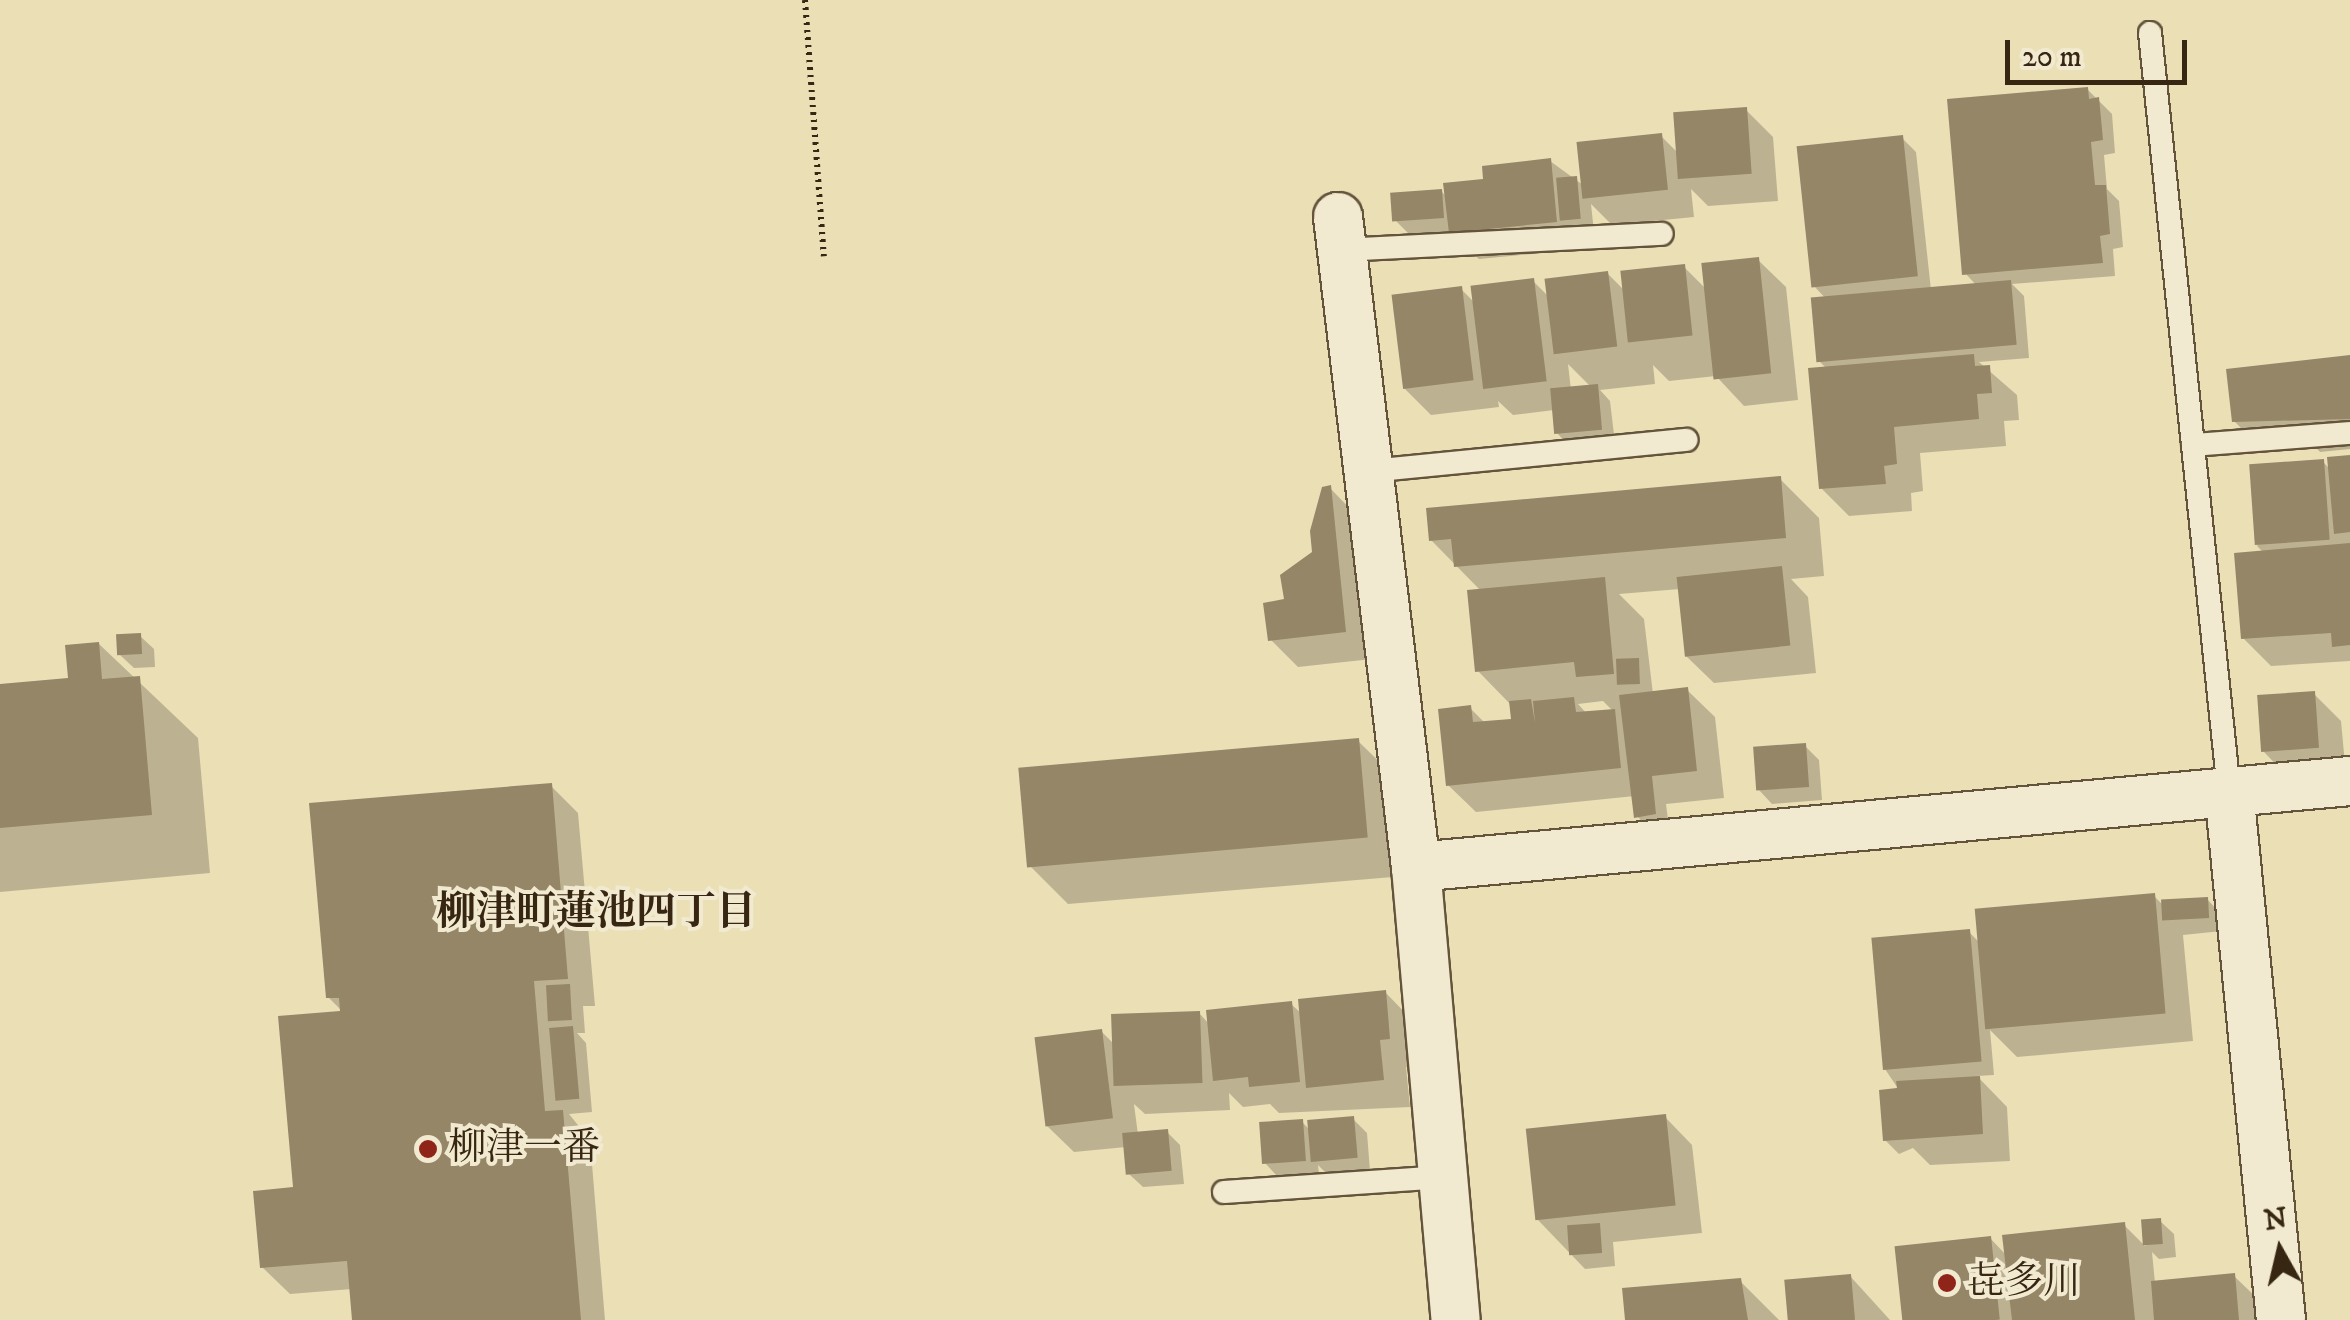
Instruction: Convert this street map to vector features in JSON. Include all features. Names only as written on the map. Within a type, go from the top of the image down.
[{"type":"street","points":[[1340,233],[1416,867],[1456,1320]]},
{"type":"street","points":[[1416,867],[2350,782]]},
{"type":"street","points":[[2229,792],[2281,1320]]},
{"type":"lane","points":[[2150,33],[2229,792]]},
{"type":"lane","points":[[1340,233],[1662,234]]},
{"type":"lane","points":[[2193,445],[2350,433]]},
{"type":"lane","points":[[1369,471],[1686,440]]},
{"type":"lane","points":[[1224,1192],[1443,1178]]},
{"type":"path","points":[[805,0],[824,256]]},
{"type":"building","points":[[2088,87],[2089,99],[2099,97],[2103,140],[2091,142],[2095,185],[2106,185],[2110,234],[2100,236],[2103,263],[1962,275],[1947,99]]},
{"type":"building","points":[[1747,107],[1752,174],[1678,179],[1673,112]]},
{"type":"building","points":[[1662,133],[1668,190],[1582,199],[1576,142]]},
{"type":"building","points":[[1903,135],[1918,276],[1811,287],[1797,146]]},
{"type":"building","points":[[1551,158],[1557,222],[1449,233],[1443,183],[1483,179],[1482,166]]},
{"type":"building","points":[[1577,176],[1581,219],[1560,221],[1556,178]]},
{"type":"building","points":[[1442,189],[1444,218],[1392,222],[1390,193]]},
{"type":"building","points":[[1759,257],[1771,373],[1714,379],[1701,263]]},
{"type":"building","points":[[1685,264],[1693,336],[1628,342],[1620,271]]},
{"type":"building","points":[[1608,271],[1617,346],[1554,354],[1544,279]]},
{"type":"building","points":[[1534,278],[1547,381],[1483,389],[1470,286]]},
{"type":"building","points":[[2011,280],[2017,345],[1816,362],[1811,298]]},
{"type":"building","points":[[1462,286],[1474,380],[1403,389],[1392,295]]},
{"type":"building","points":[[1974,354],[1975,366],[1990,365],[1992,393],[1977,394],[1979,419],[1894,427],[1897,464],[1884,466],[1886,484],[1819,489],[1808,368]]},
{"type":"building","points":[[2350,355],[2350,419],[2232,422],[2226,369]]},
{"type":"building","points":[[1598,384],[1602,430],[1554,434],[1550,388]]},
{"type":"building","points":[[2350,455],[2350,532],[2334,534],[2327,457]]},
{"type":"building","points":[[2324,459],[2330,540],[2255,545],[2249,464]]},
{"type":"building","points":[[1781,476],[1786,538],[1454,567],[1451,539],[1429,541],[1426,508]]},
{"type":"building","points":[[1331,485],[1346,632],[1268,641],[1263,603],[1284,599],[1280,575],[1312,552],[1310,531],[1322,487]]},
{"type":"building","points":[[2350,543],[2350,645],[2332,647],[2331,633],[2241,639],[2234,553]]},
{"type":"building","points":[[1782,566],[1790,646],[1685,657],[1677,577]]},
{"type":"building","points":[[1605,577],[1614,674],[1576,677],[1574,662],[1475,672],[1467,590]]},
{"type":"building","points":[[141,633],[142,654],[117,655],[116,634]]},
{"type":"building","points":[[99,642],[102,679],[140,676],[152,815],[0,828],[0,684],[68,678],[65,645]]},
{"type":"building","points":[[1639,658],[1640,684],[1617,685],[1616,659]]},
{"type":"building","points":[[1688,687],[1697,771],[1652,776],[1656,814],[1634,818],[1619,695]]},
{"type":"building","points":[[2315,691],[2319,748],[2261,752],[2257,695]]},
{"type":"building","points":[[1574,697],[1576,712],[1615,709],[1621,768],[1446,786],[1438,709],[1471,705],[1473,722],[1511,719],[1509,701],[1531,699],[1535,723],[1533,701]]},
{"type":"building","points":[[1359,738],[1368,838],[1027,867],[1018,768]]},
{"type":"building","points":[[1806,743],[1809,787],[1756,791],[1753,747]]},
{"type":"building","name":"柳津一番","points":[[552,783],[568,979],[534,981],[545,1111],[563,1110],[581,1320],[352,1320],[347,1261],[260,1268],[253,1191],[293,1187],[278,1016],[340,1011],[339,998],[326,998],[309,803]]},
{"type":"building","points":[[2155,893],[2166,1014],[1985,1029],[1975,909]]},
{"type":"building","points":[[2208,897],[2209,918],[2162,920],[2161,899]]},
{"type":"building","points":[[1970,929],[1982,1061],[1883,1070],[1871,938]]},
{"type":"building","points":[[570,984],[572,1020],[548,1021],[546,985]]},
{"type":"building","points":[[1386,990],[1390,1039],[1380,1040],[1384,1080],[1306,1088],[1298,999]]},
{"type":"building","points":[[1292,1001],[1300,1082],[1249,1087],[1248,1077],[1213,1081],[1206,1010]]},
{"type":"building","points":[[1200,1011],[1203,1083],[1114,1086],[1111,1014]]},
{"type":"building","points":[[573,1026],[579,1099],[555,1101],[549,1028]]},
{"type":"building","points":[[1102,1029],[1113,1118],[1045,1127],[1035,1037]]},
{"type":"building","points":[[1980,1076],[1983,1134],[1883,1141],[1879,1090],[1897,1088],[1896,1081]]},
{"type":"building","points":[[1666,1114],[1676,1205],[1535,1220],[1526,1129]]},
{"type":"building","points":[[1354,1116],[1358,1158],[1311,1162],[1307,1120]]},
{"type":"building","points":[[1303,1119],[1306,1161],[1262,1164],[1259,1122]]},
{"type":"building","points":[[1168,1129],[1172,1171],[1126,1175],[1122,1133]]},
{"type":"building","points":[[2161,1218],[2163,1244],[2143,1245],[2141,1219]]},
{"type":"building","points":[[2125,1222],[2135,1320],[2012,1320],[2002,1235]]},
{"type":"building","points":[[1600,1223],[1602,1253],[1569,1255],[1567,1225]]},
{"type":"building","name":"㐂多川","points":[[1991,1236],[2000,1320],[1902,1320],[1895,1246]]},
{"type":"building","points":[[2235,1273],[2239,1320],[2154,1320],[2151,1281]]},
{"type":"building","points":[[1851,1274],[1855,1320],[1788,1320],[1784,1280]]},
{"type":"building","points":[[1741,1278],[1748,1320],[1625,1320],[1622,1288]]},
{"type":"place","name":"柳津一番","points":[[428,1149]]},
{"type":"place","name":"㐂多川","points":[[1947,1283]]},
{"type":"district","name":"柳津町蓮池四丁目","points":[[596,913]]}]
